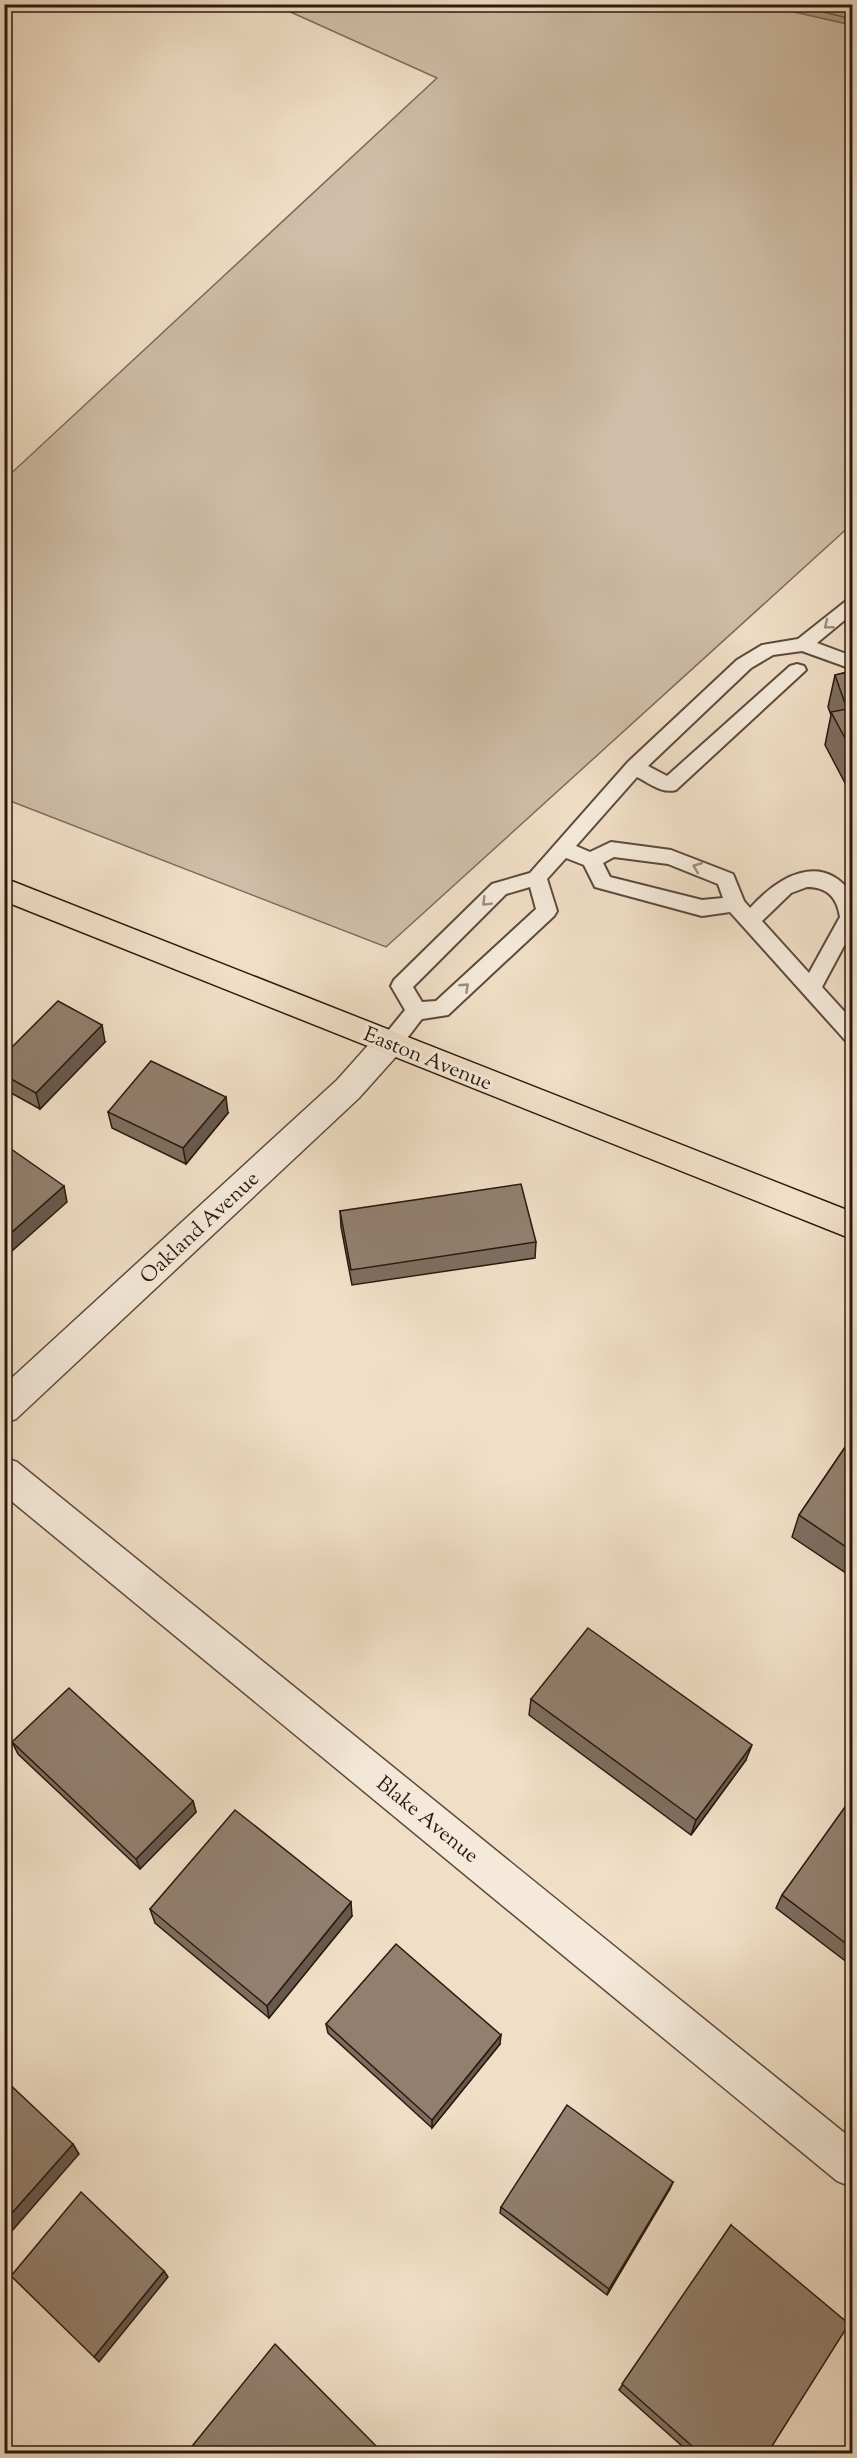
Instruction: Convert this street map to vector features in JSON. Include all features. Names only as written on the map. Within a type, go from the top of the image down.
[{"type":"main road","name":"Easton Avenue","points":[[4,889],[852,1226]]},
{"type":"street","name":"Oakland Avenue","points":[[4,1408],[348,1089],[390,1042]]},
{"type":"street","name":"Blake Avenue","points":[[4,1473],[852,2166]]},
{"type":"lane","points":[[803,645],[852,605]]},
{"type":"lane","points":[[416,1011],[402,986],[499,889],[537,878],[635,767],[744,664],[769,649],[803,645],[852,663]]},
{"type":"lane","points":[[635,767],[669,785],[797,670]]},
{"type":"lane","points":[[562,849],[592,860],[602,882],[702,909],[735,904]]},
{"type":"lane","points":[[592,860],[611,849],[671,857],[726,879],[735,904],[852,1034]]},
{"type":"lane","points":[[390,1042],[416,1011],[441,1009],[547,911],[537,878]]},
{"type":"lane","points":[[750,921],[778,891],[796,881],[818,879],[840,889],[850,904],[850,917],[812,989]]},
{"type":"shaded area","points":[[763,4],[852,25],[852,524],[386,947],[5,799],[5,479],[437,78],[275,5]]},
{"type":"water","points":[[763,5],[852,5],[852,25]]},
{"type":"building","points":[[852,671],[852,751],[831,712],[847,709],[835,675]]},
{"type":"building","points":[[58,1001],[102,1025],[36,1093],[4,1075],[4,1055]]},
{"type":"building","points":[[151,1061],[226,1097],[183,1148],[108,1112]]},
{"type":"building","points":[[4,1144],[64,1186],[4,1239]]},
{"type":"building","points":[[521,1184],[536,1242],[351,1270],[340,1211]]},
{"type":"building","points":[[852,1437],[852,1551],[799,1515]]},
{"type":"building","points":[[588,1628],[752,1745],[696,1820],[531,1699]]},
{"type":"building","points":[[69,1688],[193,1801],[136,1859],[12,1742]]},
{"type":"building","points":[[850,1800],[852,1802],[852,1948],[782,1895]]},
{"type":"building","points":[[235,1810],[351,1902],[267,2006],[150,1909]]},
{"type":"building","points":[[396,1944],[501,2035],[432,2120],[326,2024]]},
{"type":"building","points":[[4,2079],[73,2144],[4,2222]]},
{"type":"building","points":[[567,2105],[673,2182],[609,2289],[501,2207]]},
{"type":"building","points":[[81,2192],[164,2271],[94,2357],[11,2276]]},
{"type":"building","points":[[731,2225],[849,2324],[767,2454],[701,2454],[622,2384]]},
{"type":"building","points":[[275,2344],[384,2454],[202,2454],[193,2445]]}]
